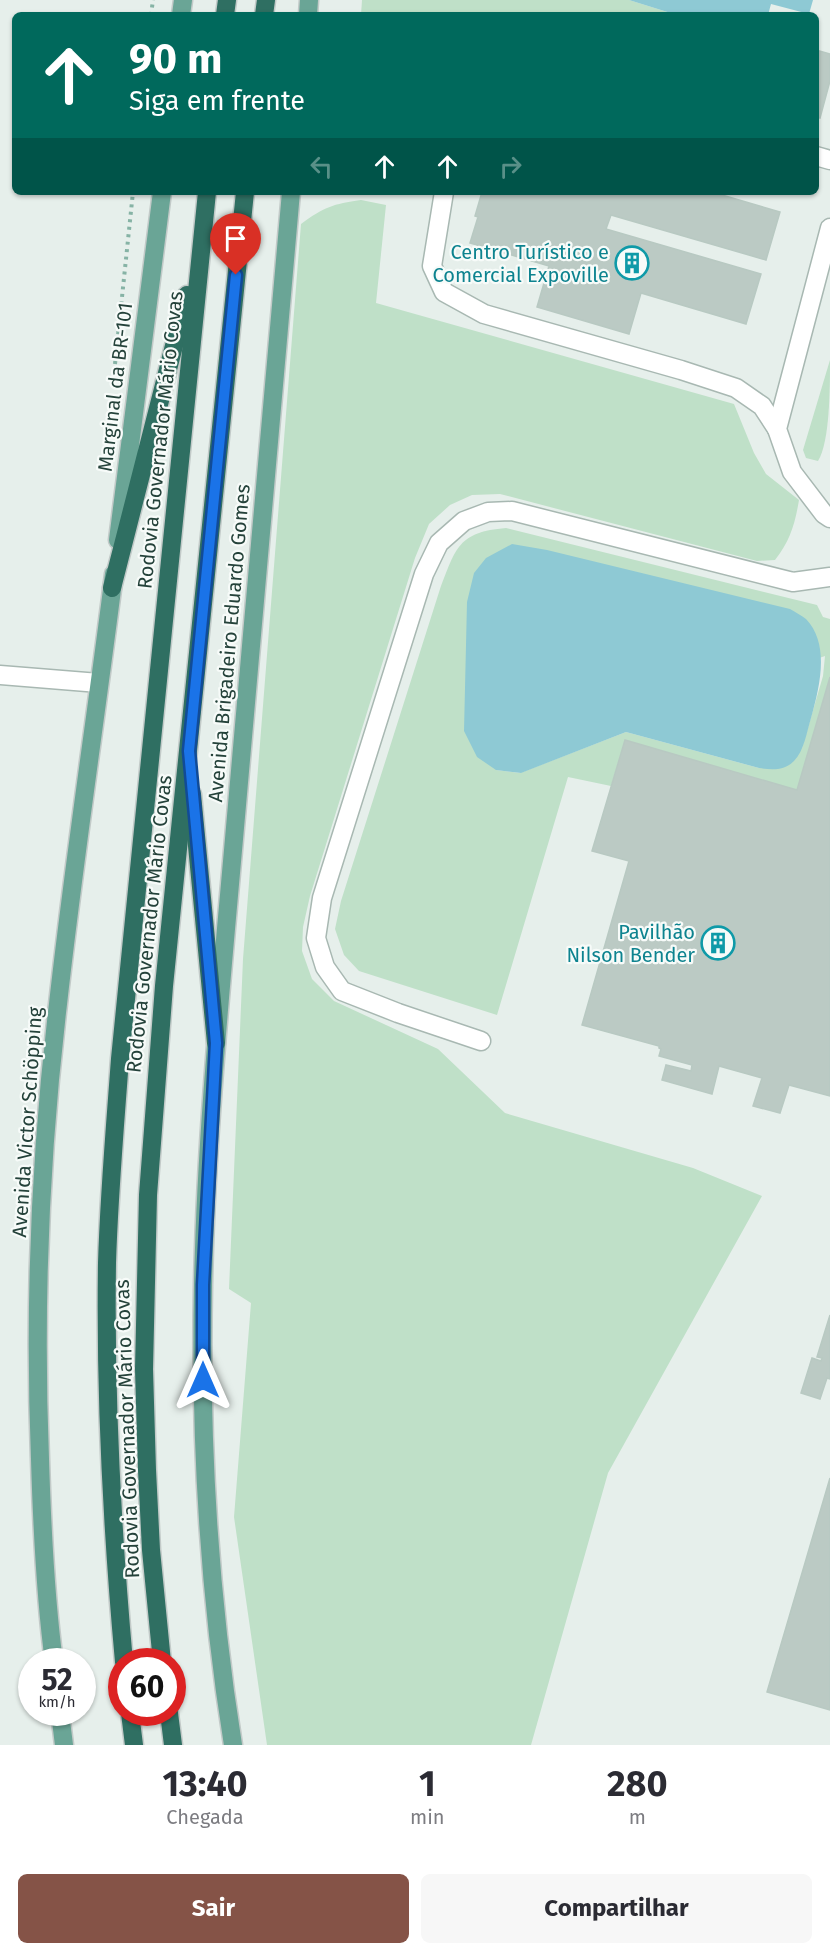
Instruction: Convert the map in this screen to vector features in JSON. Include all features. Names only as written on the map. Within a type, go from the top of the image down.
[{"type":"highway","name":"Rodovia Governador Mário Covas","points":[[123,1648],[109,1456],[108,1261],[112,1168],[120,1059],[207,195]]},
{"type":"highway","name":"Rodovia Governador Mário Covas","points":[[161,1648],[151,1550],[147,1470],[144,1369],[147,1195],[164,986],[245,195]]},
{"type":"highway","points":[[112,588],[202,238]]},
{"type":"highway","points":[[189,751],[216,1043]]},
{"type":"highway","points":[[132,1726],[134,1745]]},
{"type":"highway","points":[[171,1726],[173,1745]]},
{"type":"main road","name":"Marginal da BR-101","points":[[112,588],[162,195]]},
{"type":"main road","name":"Avenida Brigadeiro Eduardo Gomes","points":[[233,1745],[216,1608],[209,1515],[203,1380],[203,1285],[216,1043],[291,195]]},
{"type":"main road","name":"Avenida Victor Schöpping","points":[[53,1648],[42,1539],[38,1419],[38,1282],[57,1006],[112,588]]},
{"type":"main road","points":[[62,1726],[64,1745]]},
{"type":"street","points":[[440,195],[432,266],[444,291],[484,314],[736,388],[762,406],[777,429],[792,472],[830,518]]},
{"type":"street","points":[[777,429],[830,228]]},
{"type":"street","points":[[481,1041],[342,991],[325,967],[315,938],[325,886],[424,574],[439,543],[464,522],[488,512],[512,511],[793,582],[830,577]]},
{"type":"street","points":[[0,675],[99,683]]},
{"type":"green space","points":[[362,0],[629,0],[667,12],[361,12]]},
{"type":"green space","points":[[361,200],[386,205],[376,303],[734,404],[754,453],[766,474],[799,500],[796,517],[785,546],[775,560],[757,561],[500,494],[472,495],[450,505],[429,524],[415,558],[310,896],[303,927],[302,951],[312,979],[334,1001],[438,1049],[505,1113],[693,1168],[762,1196],[608,1473],[531,1745],[267,1745],[234,1517],[251,1303],[229,1289],[243,959],[301,224],[329,207]]},
{"type":"green space","points":[[830,360],[827,428],[818,461],[806,458],[803,450]]},
{"type":"green space","points":[[506,528],[817,605],[823,617],[830,619],[830,677],[797,790],[625,740],[611,786],[568,777],[497,1015],[359,971],[344,955],[335,929],[341,901],[445,575],[455,553],[468,538],[490,530]],"holes":[[[825,656],[823,676],[802,748],[759,768],[626,732],[520,773],[496,770]]]},
{"type":"water","points":[[629,0],[813,0],[810,12],[771,4],[769,12],[667,12]]},
{"type":"water","points":[[512,544],[547,550],[790,609],[806,619],[813,629],[821,653],[820,679],[805,741],[794,761],[782,768],[759,768],[626,732],[521,773],[496,770],[477,757],[464,731],[467,602],[474,573],[486,558]]},
{"type":"building","points":[[819,51],[830,54],[830,81],[820,118]]},
{"type":"building","name":"Centro Turístico e Comercial Expoville","points":[[481,195],[722,195],[780,212],[766,260],[611,215],[606,229],[761,274],[746,324],[641,293],[629,334],[537,307],[549,266],[470,243],[478,217],[475,216]]},
{"type":"building","name":"Pavilhão Nilson Bender","points":[[830,677],[830,1096],[789,1085],[780,1113],[753,1106],[762,1078],[719,1066],[712,1094],[662,1080],[666,1065],[691,1071],[692,1065],[659,1056],[661,1049],[659,1046],[582,1025],[629,861],[592,851],[625,740],[797,790]]},
{"type":"building","points":[[830,1315],[830,1379],[827,1378],[820,1399],[801,1393],[812,1358],[821,1361],[822,1358],[817,1357]]},
{"type":"building","points":[[830,1478],[830,1710],[767,1692]]},
{"type":"place","name":"Centro Turístico e Comercial Expoville","points":[[632,263]]},
{"type":"place","name":"Pavilhão Nilson Bender","points":[[718,943]]},
{"type":"route","points":[[203,1380],[203,1285],[216,1043],[189,751],[236,275]]}]
